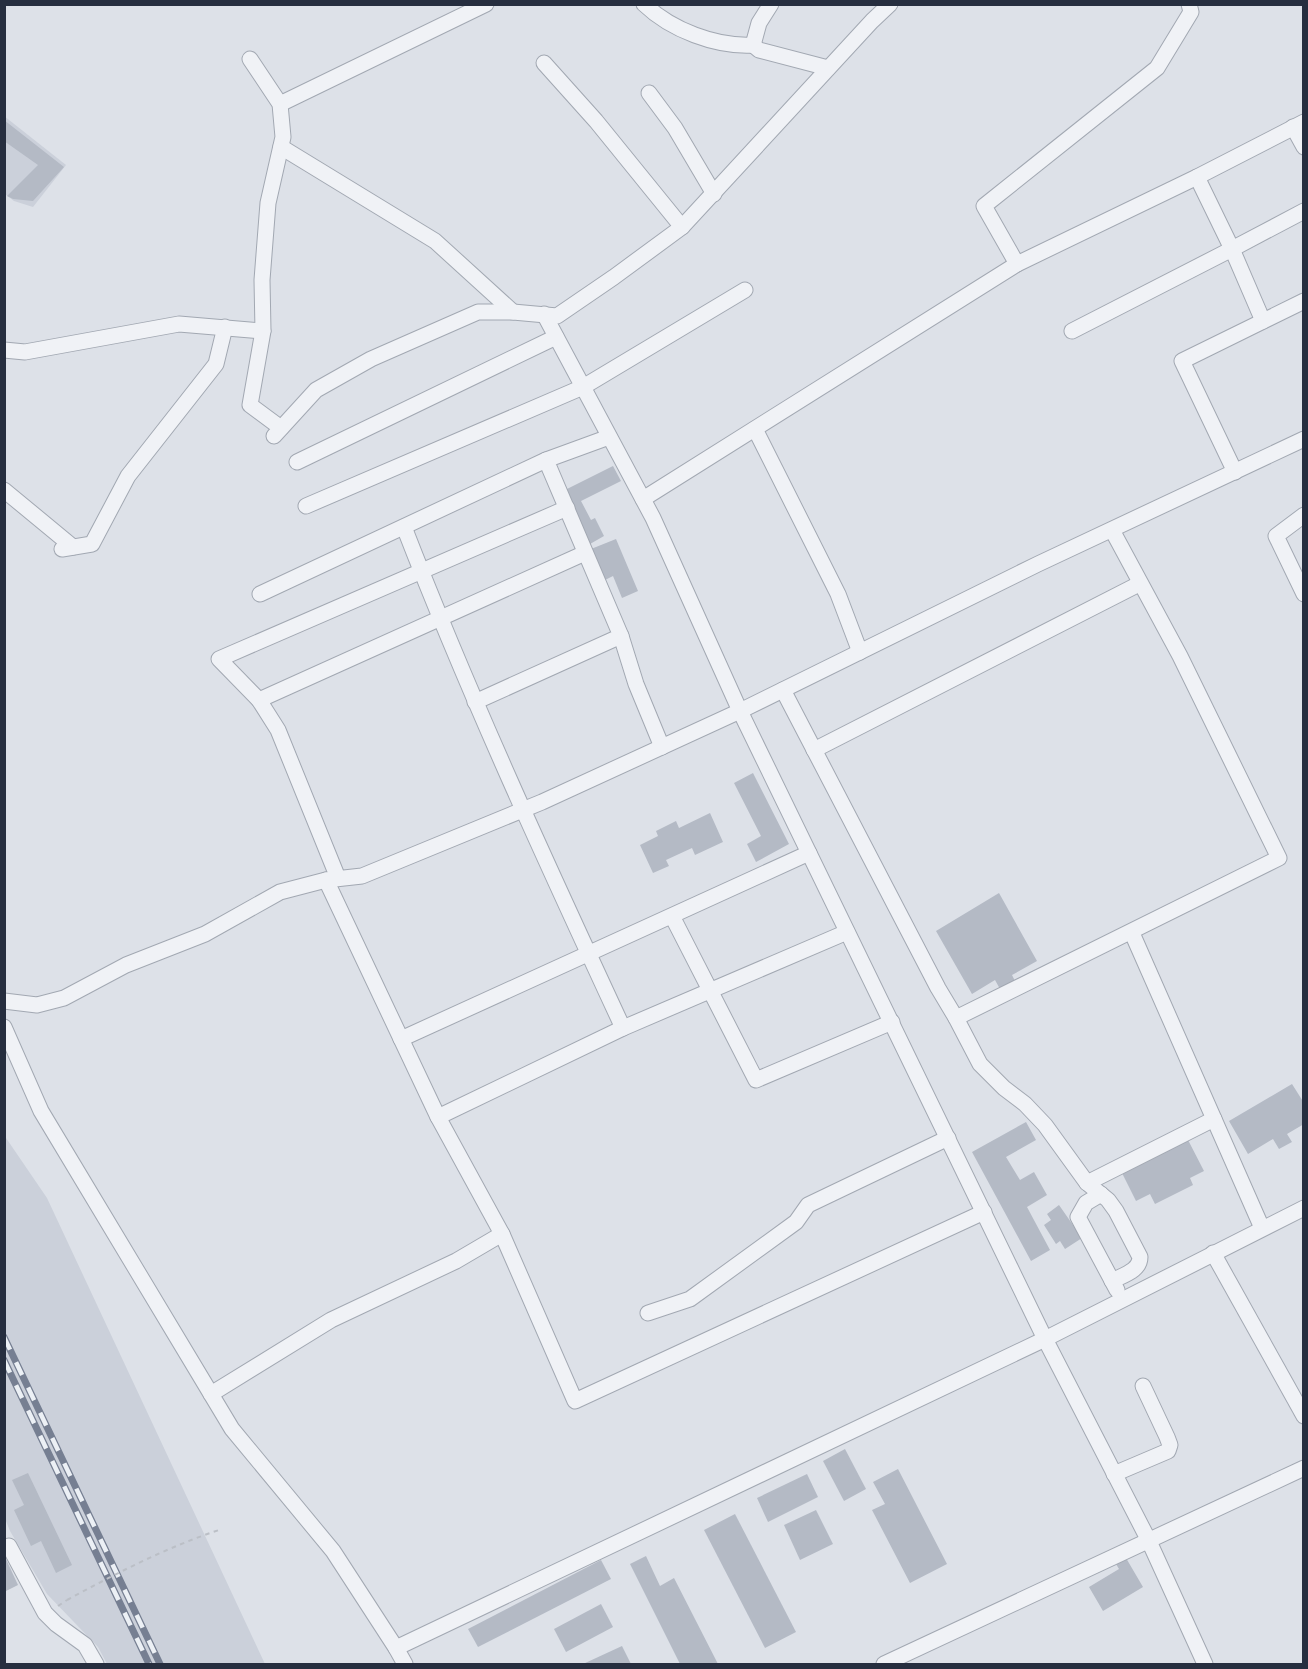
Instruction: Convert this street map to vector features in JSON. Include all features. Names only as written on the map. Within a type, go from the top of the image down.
[{"type":"street","points":[[280,104],[486,4]]},
{"type":"street","points":[[644,4],[654,14],[686,33],[740,45],[753,45],[759,50],[828,69]]},
{"type":"street","points":[[753,45],[759,23],[771,4]]},
{"type":"street","points":[[250,59],[280,104],[283,137],[268,203],[262,280],[263,331],[250,405],[277,432],[316,390],[371,359],[478,312],[557,316],[682,227],[890,4]]},
{"type":"street","points":[[1017,264],[984,206],[1157,68],[1191,12],[1189,4]]},
{"type":"street","points":[[544,63],[596,121],[682,227]]},
{"type":"street","points":[[649,93],[675,128],[714,194]]},
{"type":"street","points":[[642,499],[1017,264],[1197,177],[1298,125],[1304,147]]},
{"type":"street","points":[[281,147],[435,241],[513,312]]},
{"type":"street","points":[[1197,177],[1232,249],[1263,321]]},
{"type":"street","points":[[1072,331],[1304,211]]},
{"type":"street","points":[[306,506],[583,387],[745,290]]},
{"type":"street","points":[[1235,472],[1182,362],[1304,301]]},
{"type":"street","points":[[544,314],[642,499],[740,711],[1045,1339],[1148,1539],[1205,1665]]},
{"type":"street","points":[[4,350],[25,352],[178,324],[263,331]]},
{"type":"street","points":[[4,490],[67,548],[92,544],[128,476],[216,364],[225,327]]},
{"type":"street","points":[[297,462],[556,337]]},
{"type":"street","points":[[754,429],[838,594],[860,652]]},
{"type":"street","points":[[260,594],[546,460],[609,437]]},
{"type":"street","points":[[4,1000],[37,1005],[64,998],[126,965],[205,934],[280,892],[332,879],[362,876],[522,810],[740,711],[1304,439]]},
{"type":"street","points":[[546,460],[621,636],[636,684],[662,747]]},
{"type":"street","points":[[567,508],[219,659],[259,700],[278,730],[332,879],[401,1039],[438,1117],[502,1234],[574,1401],[984,1212]]},
{"type":"street","points":[[1304,515],[1276,536],[1304,594]]},
{"type":"street","points":[[404,526],[440,619],[522,810],[623,1028]]},
{"type":"street","points":[[957,1018],[1279,858],[1180,656],[1139,584],[1112,530]]},
{"type":"street","points":[[259,700],[585,553]]},
{"type":"street","points":[[814,750],[1139,584]]},
{"type":"street","points":[[475,702],[621,636]]},
{"type":"street","points":[[783,690],[980,1064],[1045,1125],[1087,1183],[1101,1194],[1116,1211],[1141,1262],[1137,1268],[1112,1281]]},
{"type":"street","points":[[401,1039],[809,853]]},
{"type":"street","points":[[672,916],[756,1080],[892,1022]]},
{"type":"street","points":[[438,1117],[623,1028],[848,932]]},
{"type":"street","points":[[1132,933],[1262,1228]]},
{"type":"street","points":[[4,1028],[41,1111],[232,1429],[333,1551],[405,1665]]},
{"type":"street","points":[[1087,1183],[1214,1119]]},
{"type":"street","points":[[648,1313],[690,1299],[796,1222],[808,1206],[948,1138]]},
{"type":"street","points":[[1101,1194],[1086,1203],[1078,1217],[1122,1299]]},
{"type":"street","points":[[396,1648],[1045,1339],[1304,1208]]},
{"type":"street","points":[[211,1394],[331,1320],[456,1260],[502,1234]]},
{"type":"street","points":[[1213,1253],[1304,1416]]},
{"type":"street","points":[[1114,1474],[1168,1451],[1170,1445],[1143,1386]]},
{"type":"street","points":[[884,1665],[1148,1539],[1304,1468]]},
{"type":"street","points":[[4,1548],[9,1546],[45,1613],[85,1645],[96,1665]]},
{"type":"path","points":[[67,1600],[115,1574],[194,1538],[222,1529]]},
{"type":"shaded area","points":[[4,116],[66,165],[33,207],[14,201],[5,194]]},
{"type":"shaded area","points":[[4,1135],[47,1198],[265,1664],[107,1664],[98,1647],[47,1594],[10,1531],[4,1516]]},
{"type":"building","points":[[4,120],[64,167],[33,201],[13,199],[7,196],[38,165],[4,141]]},
{"type":"building","points":[[613,466],[621,481],[581,501],[591,520],[595,518],[604,536],[590,544],[563,491]]},
{"type":"building","points":[[616,539],[638,591],[622,598],[613,576],[605,580],[591,549]]},
{"type":"building","points":[[753,773],[789,844],[756,862],[747,844],[761,836],[734,783]]},
{"type":"building","points":[[710,813],[723,842],[695,855],[692,848],[666,860],[669,866],[653,873],[640,845],[658,836],[656,831],[676,821],[679,828]]},
{"type":"building","points":[[999,893],[1037,961],[1012,975],[1015,981],[1000,989],[995,980],[972,994],[936,931]]},
{"type":"building","points":[[1292,1084],[1304,1103],[1304,1124],[1287,1134],[1292,1142],[1279,1149],[1273,1139],[1248,1154],[1229,1121]]},
{"type":"building","points":[[1026,1122],[1036,1140],[1006,1157],[1020,1180],[1034,1172],[1047,1195],[1027,1207],[1050,1250],[1031,1261],[972,1152]]},
{"type":"building","points":[[1187,1138],[1204,1171],[1190,1178],[1193,1185],[1155,1204],[1150,1194],[1136,1201],[1121,1171]]},
{"type":"building","points":[[1059,1205],[1082,1238],[1065,1249],[1060,1241],[1056,1244],[1044,1225],[1051,1220],[1047,1214]]},
{"type":"building","points":[[845,1449],[866,1489],[844,1501],[823,1461]]},
{"type":"building","points":[[898,1469],[947,1564],[910,1583],[872,1510],[885,1504],[873,1482]]},
{"type":"building","points":[[28,1473],[72,1565],[56,1573],[41,1541],[31,1546],[14,1510],[24,1505],[12,1480]]},
{"type":"building","points":[[807,1474],[818,1497],[768,1522],[757,1498]]},
{"type":"building","points":[[816,1510],[833,1544],[800,1560],[784,1525]]},
{"type":"building","points":[[735,1514],[796,1632],[765,1648],[704,1530]]},
{"type":"building","points":[[646,1556],[660,1586],[674,1578],[718,1664],[680,1664],[630,1564]]},
{"type":"building","points":[[1126,1558],[1143,1587],[1103,1611],[1089,1587],[1119,1569],[1116,1564]]},
{"type":"building","points":[[6,1559],[18,1585],[4,1592],[4,1560]]},
{"type":"building","points":[[601,1560],[611,1579],[478,1647],[468,1629]]},
{"type":"building","points":[[601,1604],[613,1627],[566,1652],[554,1629]]},
{"type":"building","points":[[622,1646],[631,1664],[583,1664]]},
{"type":"railway","points":[[4,1337],[160,1664]]},
{"type":"railway","points":[[4,1360],[149,1664]]}]
